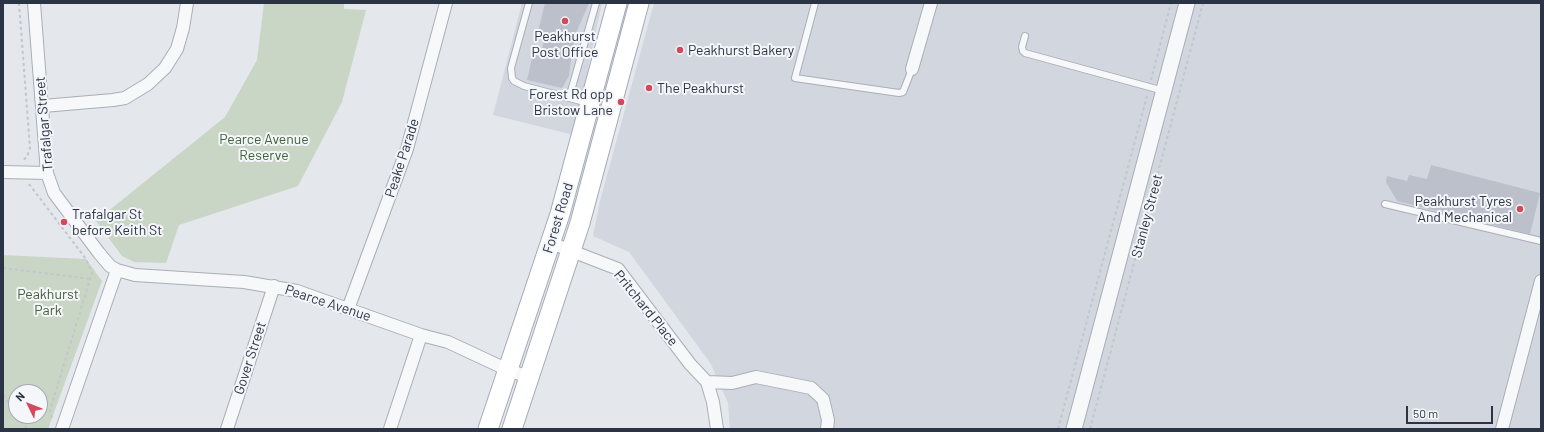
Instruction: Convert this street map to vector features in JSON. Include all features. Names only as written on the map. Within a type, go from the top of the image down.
[{"type":"main road","name":"Forest Road","points":[[488,429],[567,191],[617,3]]},
{"type":"main road","name":"Forest Road","points":[[512,429],[572,250],[639,3]]},
{"type":"street","name":"Trafalgar Street","points":[[34,3],[47,173],[54,193],[102,258],[117,270]]},
{"type":"street","points":[[43,106],[100,103],[125,98],[148,84],[165,68],[177,49],[183,28],[187,3]]},
{"type":"street","name":"Peake Parade","points":[[348,309],[407,149],[446,3]]},
{"type":"street","points":[[912,69],[931,3]]},
{"type":"street","name":"Stanley Street","points":[[1074,429],[1187,3]]},
{"type":"street","points":[[3,172],[47,173]]},
{"type":"street","name":"Pritchard Place","points":[[551,243],[618,269],[690,364],[707,382],[713,402],[716,429]]},
{"type":"street","points":[[56,427],[117,270]]},
{"type":"street","name":"Pearce Avenue","points":[[117,270],[146,276],[244,282],[297,291],[422,335],[448,342],[508,370],[529,376]]},
{"type":"street","points":[[1502,429],[1541,281]]},
{"type":"street","name":"Gover Street","points":[[227,429],[274,286]]},
{"type":"street","points":[[390,429],[422,335]]},
{"type":"street","points":[[707,382],[732,383],[756,377],[811,388],[823,399],[828,420],[827,429]]},
{"type":"lane","points":[[529,3],[512,68],[512,78],[514,81],[524,86],[589,104]]},
{"type":"lane","points":[[570,98],[596,3]]},
{"type":"lane","points":[[815,3],[795,78],[899,93],[903,92],[912,69]]},
{"type":"lane","points":[[1025,36],[1022,47],[1023,51],[1026,53],[1164,91]]},
{"type":"lane","points":[[1385,204],[1541,241]]},
{"type":"path","points":[[19,3],[30,148],[27,157],[21,161]]},
{"type":"path","points":[[1058,429],[1171,3]]},
{"type":"path","name":"Stanley Street","points":[[1090,429],[1204,3]]},
{"type":"path","points":[[29,184],[86,259],[91,268],[91,279],[50,410],[52,420],[56,427]]},
{"type":"path","points":[[3,268],[91,279]]},
{"type":"shaded area","points":[[522,3],[602,3],[574,135],[493,115]]},
{"type":"shaded area","points":[[654,3],[1541,3],[1541,429],[730,429],[728,403],[711,364],[629,252],[593,236],[600,201]]},
{"type":"green space","name":"Pearce Avenue Reserve","points":[[264,3],[344,3],[344,9],[366,10],[342,102],[298,186],[179,225],[166,263],[134,262],[122,256],[96,221],[225,117],[257,60]]},
{"type":"green space","name":"Peakhurst Park","points":[[3,255],[86,259],[102,281],[48,429],[3,429]]},
{"type":"building","points":[[545,3],[589,3],[576,33],[569,76],[562,88],[527,80],[533,54],[540,56],[546,34],[538,32]]},
{"type":"building","points":[[1431,165],[1540,193],[1530,234],[1397,201],[1386,182],[1387,176],[1407,181],[1409,175],[1427,179]]},
{"type":"place","name":"Peakhurst Post Office","points":[[565,21]]},
{"type":"place","name":"Peakhurst Bakery","points":[[680,50]]},
{"type":"place","name":"The Peakhurst","points":[[649,88]]},
{"type":"place","name":"Forest Rd opp Bristow Lane","points":[[621,102]]},
{"type":"place","name":"Peakhurst Tyres And Mechanical","points":[[1520,209]]},
{"type":"place","name":"Trafalgar St before Keith St","points":[[64,222]]}]
